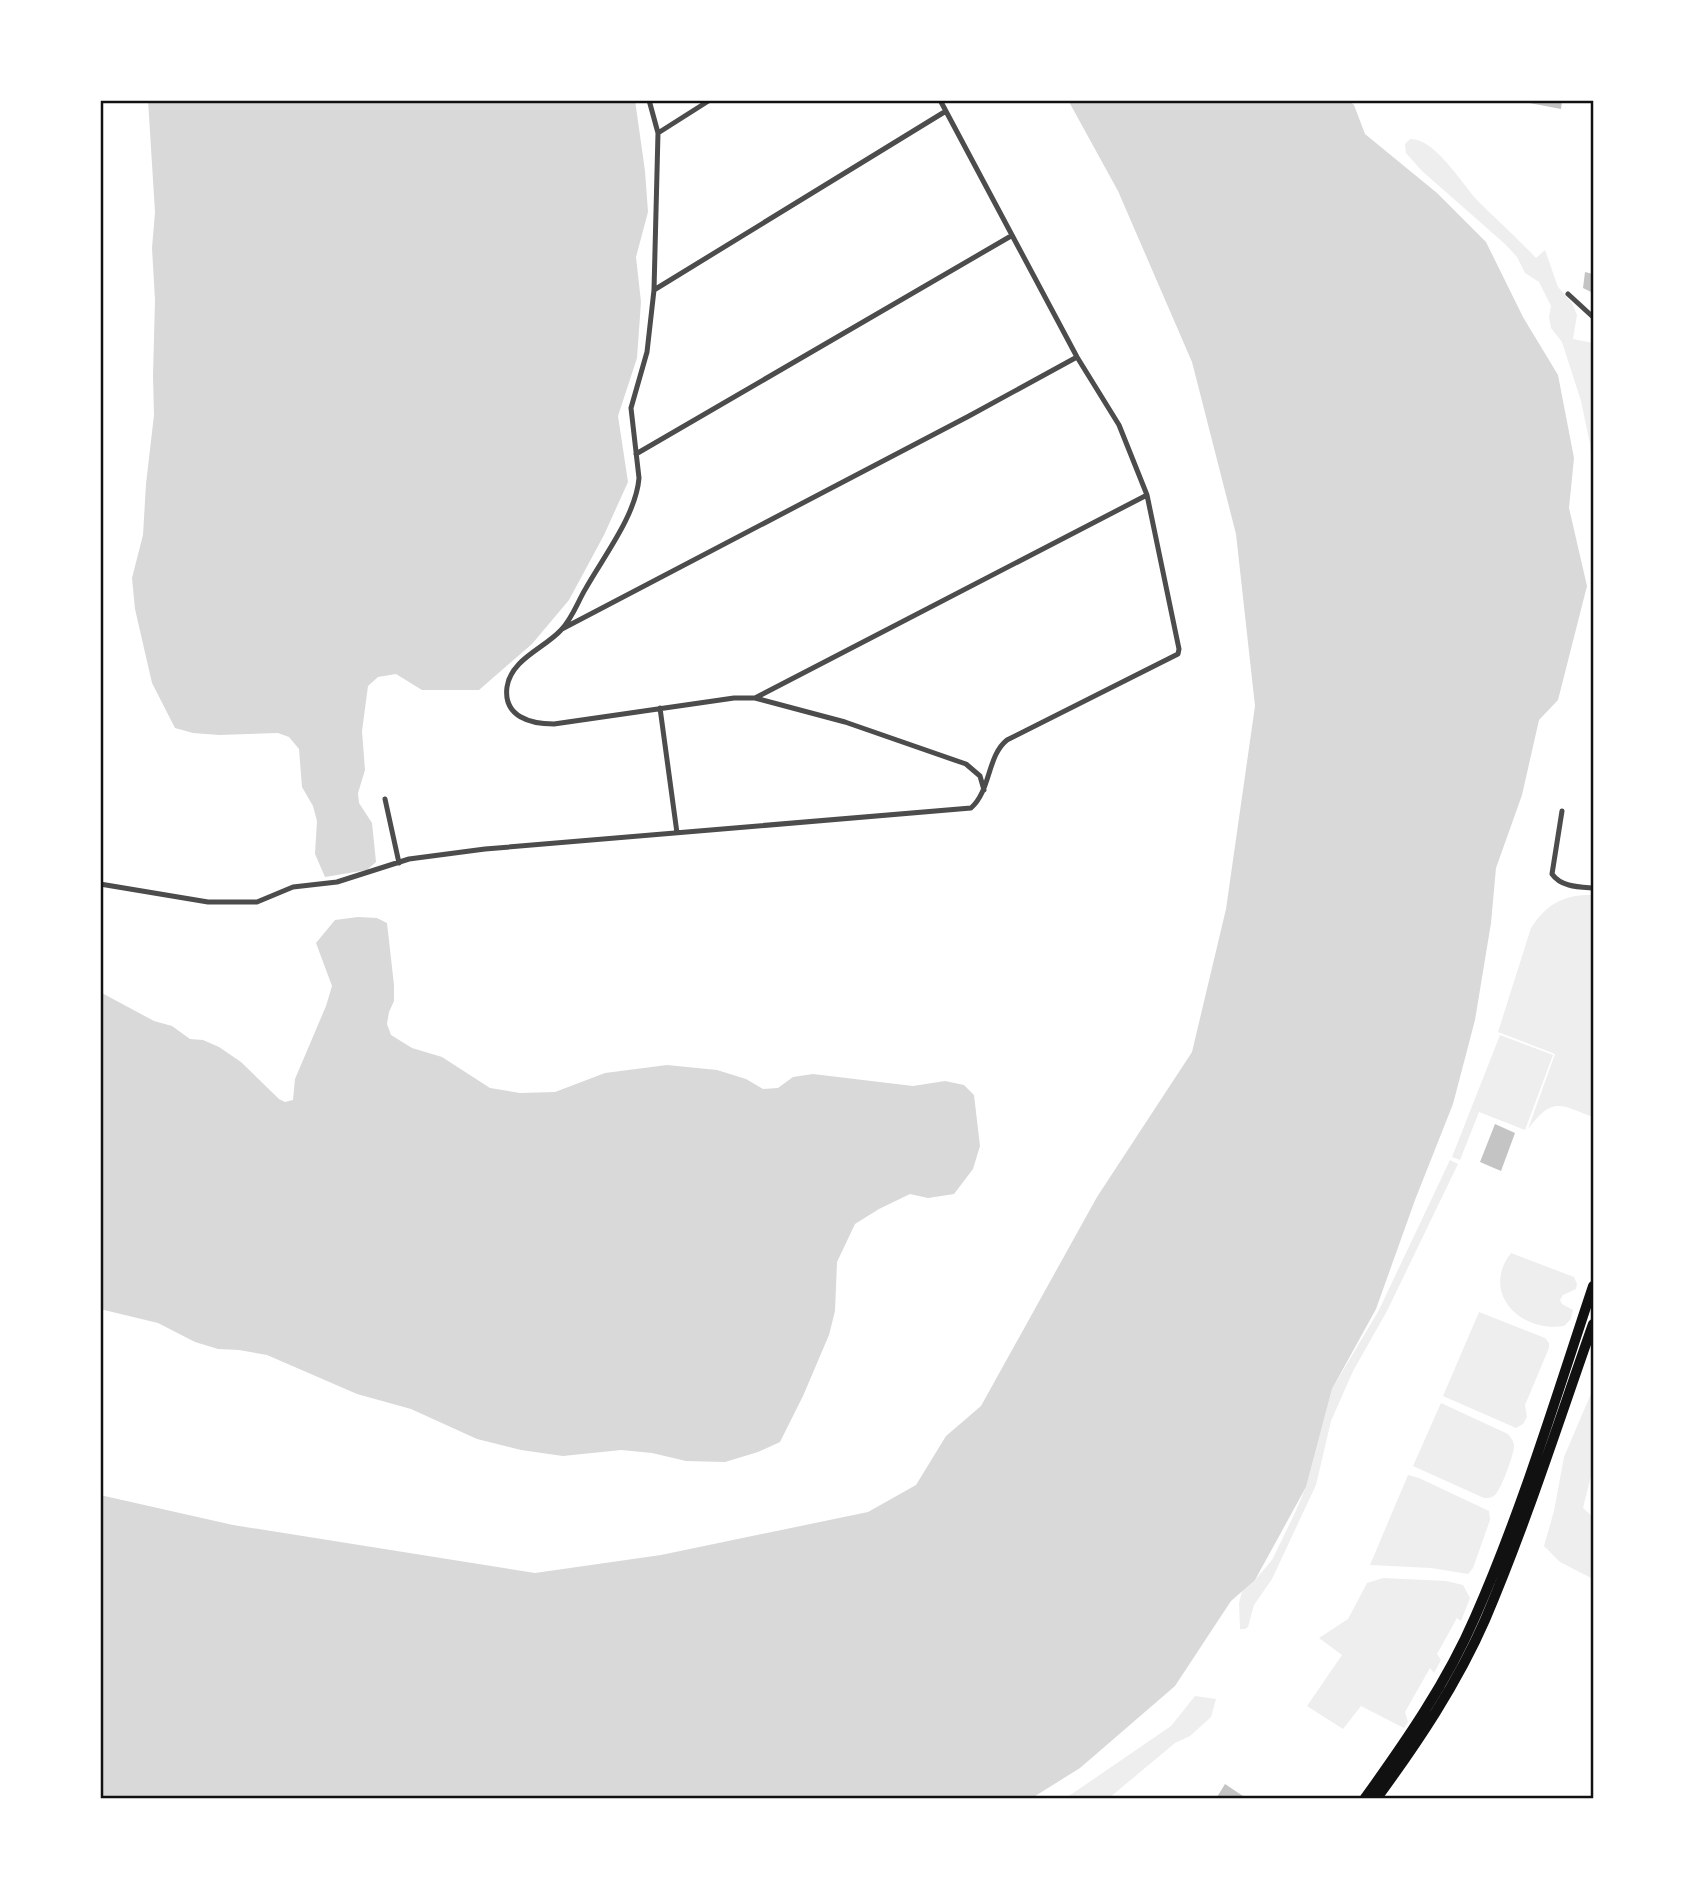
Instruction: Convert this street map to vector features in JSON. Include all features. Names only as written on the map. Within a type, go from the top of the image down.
[{"type":"highway","points":[[1365,1798],[1408,1738],[1441,1684],[1475,1618],[1540,1445],[1593,1286]]},
{"type":"highway","points":[[1377,1798],[1417,1744],[1484,1622],[1545,1463],[1593,1324]]},
{"type":"street","points":[[562,629],[626,519],[636,495],[639,478],[631,408],[647,352],[654,290],[658,132],[649,100]]},
{"type":"street","points":[[658,132],[710,100]]},
{"type":"street","points":[[100,884],[208,902],[257,902],[293,887],[337,882],[409,859],[485,849],[971,808],[984,790],[998,751],[1007,740],[1178,654],[1147,495],[1118,425],[1077,357],[940,100]]},
{"type":"street","points":[[654,290],[946,111]]},
{"type":"street","points":[[636,454],[1011,236]]},
{"type":"street","points":[[1568,293],[1593,317]]},
{"type":"street","points":[[984,790],[980,776],[966,764],[845,722],[754,698],[538,724],[520,718],[510,706],[510,679],[521,663],[562,629],[957,423],[1077,357]]},
{"type":"street","points":[[754,698],[1147,495]]},
{"type":"street","points":[[660,708],[677,833]]},
{"type":"street","points":[[385,799],[399,863]]},
{"type":"street","points":[[1562,811],[1552,874],[1556,880],[1565,884],[1593,888]]},
{"type":"shaded area","points":[[148,100],[635,100],[648,212],[636,257],[641,302],[637,358],[618,416],[628,482],[604,535],[569,600],[532,644],[479,690],[422,690],[396,674],[378,677],[368,686],[362,731],[365,770],[358,793],[359,803],[372,823],[376,862],[367,870],[325,877],[315,854],[317,821],[313,806],[302,787],[299,749],[289,737],[278,733],[193,733],[175,728],[152,683],[135,609],[132,578],[143,535],[154,415],[155,300],[152,248],[155,212]]},
{"type":"shaded area","points":[[1068,100],[1348,100],[1354,105],[1365,134],[1437,193],[1486,242],[1523,317],[1558,375],[1574,458],[1569,508],[1587,586],[1558,700],[1539,720],[1522,795],[1496,868],[1491,923],[1475,1020],[1453,1104],[1376,1309],[1332,1389],[1306,1487],[1255,1580],[1231,1601],[1175,1686],[1080,1768],[1032,1798],[100,1798],[100,1495],[233,1525],[535,1573],[661,1555],[868,1512],[916,1485],[946,1436],[981,1406],[1097,1197],[1192,1052],[1226,909],[1255,706],[1236,534],[1192,362],[1118,191]]},
{"type":"shaded area","points":[[1410,139],[1429,146],[1438,154],[1477,200],[1536,258],[1545,250],[1558,287],[1572,303],[1577,315],[1573,339],[1593,343],[1593,476],[1581,401],[1562,342],[1551,328],[1551,306],[1539,282],[1525,273],[1517,257],[1505,244],[1422,171],[1406,153],[1405,144]]},
{"type":"shaded area","points":[[1593,895],[1593,1117],[1557,1106],[1544,1112],[1528,1129],[1555,1054],[1498,1032],[1531,928],[1543,913],[1557,902],[1574,896]]},
{"type":"shaded area","points":[[377,918],[387,923],[394,985],[394,1001],[387,1024],[391,1035],[412,1048],[442,1057],[490,1088],[520,1093],[555,1092],[605,1073],[667,1065],[717,1070],[746,1079],[763,1089],[778,1088],[793,1077],[813,1074],[913,1086],[945,1081],[964,1085],[974,1095],[980,1146],[973,1169],[954,1194],[928,1198],[910,1194],[855,1224],[837,1262],[835,1311],[829,1335],[780,1442],[725,1462],[686,1461],[652,1453],[621,1450],[563,1456],[521,1450],[477,1439],[411,1409],[357,1394],[267,1355],[218,1349],[195,1342],[158,1323],[100,1309],[100,992],[154,1021],[172,1026],[190,1039],[203,1040],[219,1047],[241,1062],[279,1099],[285,1102],[293,1100],[295,1079],[332,986],[316,943],[335,920]]},
{"type":"shaded area","points":[[1500,1035],[1553,1055],[1525,1130],[1479,1112],[1460,1160],[1452,1157]]},
{"type":"shaded area","points":[[1450,1160],[1458,1164],[1387,1311],[1353,1371],[1331,1421],[1316,1485],[1272,1579],[1254,1605],[1248,1627],[1240,1629],[1239,1603],[1243,1588],[1255,1580],[1272,1560],[1294,1515],[1306,1487],[1332,1389],[1379,1310]]},
{"type":"shaded area","points":[[1511,1253],[1574,1277],[1576,1289],[1563,1295],[1560,1300],[1573,1310],[1571,1319],[1564,1326],[1548,1327],[1533,1323],[1520,1317],[1510,1307],[1503,1296],[1500,1282],[1503,1268]]},
{"type":"shaded area","points":[[1479,1312],[1545,1338],[1549,1343],[1525,1405],[1527,1417],[1523,1424],[1516,1428],[1443,1396]]},
{"type":"shaded area","points":[[1593,1389],[1593,1468],[1583,1508],[1593,1517],[1593,1579],[1560,1562],[1544,1546],[1564,1457]]},
{"type":"shaded area","points":[[1441,1403],[1508,1434],[1512,1440],[1514,1449],[1510,1463],[1498,1492],[1493,1497],[1484,1498],[1413,1466]]},
{"type":"shaded area","points":[[1408,1475],[1489,1511],[1490,1520],[1473,1568],[1468,1574],[1431,1568],[1370,1565]]},
{"type":"shaded area","points":[[1383,1578],[1446,1581],[1463,1585],[1470,1598],[1461,1621],[1457,1618],[1437,1654],[1441,1660],[1434,1673],[1430,1668],[1405,1712],[1408,1722],[1404,1728],[1361,1706],[1343,1729],[1307,1706],[1342,1655],[1319,1638],[1348,1619],[1367,1583]]},
{"type":"shaded area","points":[[1195,1696],[1216,1699],[1211,1717],[1190,1736],[1175,1743],[1109,1798],[1066,1798],[1171,1726]]},
{"type":"building","points":[[1513,100],[1562,100],[1561,109]]},
{"type":"building","points":[[1585,272],[1593,274],[1593,293],[1583,288]]},
{"type":"building","points":[[1495,1124],[1515,1133],[1501,1171],[1480,1162]]},
{"type":"building","points":[[1225,1784],[1246,1798],[1217,1797]]}]
